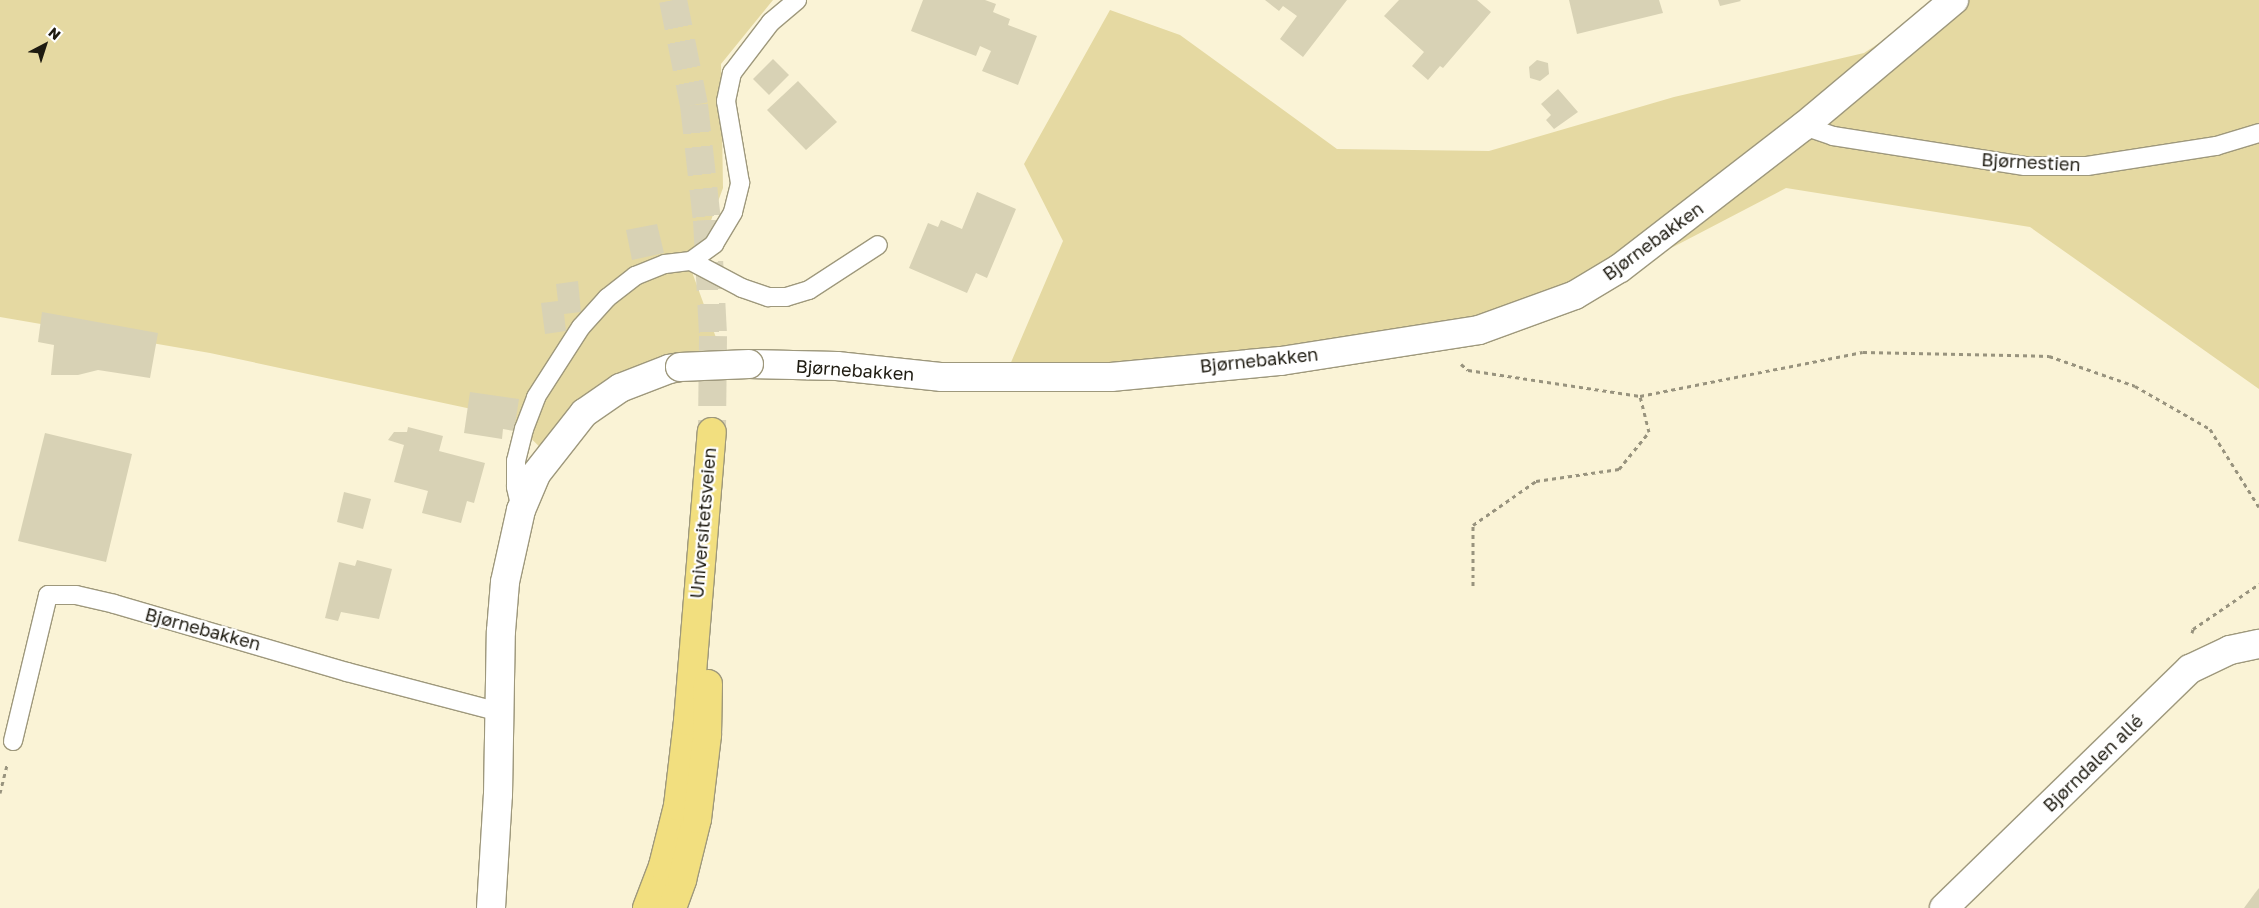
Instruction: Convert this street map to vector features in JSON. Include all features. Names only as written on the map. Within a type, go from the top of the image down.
[{"type":"main road","name":"Universitetsveien","points":[[647,908],[663,866],[678,806],[688,721],[712,432],[714,441],[707,735],[697,819],[682,880],[672,908]]},
{"type":"street","name":"Bjørnebakken","points":[[491,908],[505,582],[521,510],[536,474],[584,413],[620,388],[669,368],[749,364],[837,366],[942,377],[1111,377],[1281,361],[1435,340],[1479,330],[1575,295],[1620,268],[1804,126],[1954,0]]},
{"type":"street","name":"Bjørndalen allé","points":[[1944,908],[2190,669],[2230,650],[2259,644]]},
{"type":"lane","points":[[797,0],[771,22],[732,73],[726,101],[740,183],[733,212],[714,244],[691,262],[742,288],[768,296],[786,297],[809,290],[878,245]]},
{"type":"lane","name":"Bjørnestien","points":[[1804,126],[1833,136],[2025,166],[2087,166],[2216,146],[2259,132]]},
{"type":"lane","name":"Bjørnebakken","points":[[521,510],[516,487],[516,461],[524,429],[536,397],[582,327],[607,298],[636,276],[665,264],[691,262]]},
{"type":"lane","name":"Bjørnebakken","points":[[13,741],[48,595],[76,595],[114,604],[347,672],[500,712]]},
{"type":"path","points":[[1435,340],[1468,370],[1640,396],[1863,352],[2049,356],[2135,386],[2210,429],[2259,507]]},
{"type":"path","points":[[1473,586],[1473,524],[1536,481],[1619,469],[1649,432],[1640,396]]},
{"type":"shaded area","points":[[0,0],[773,0],[721,64],[723,188],[692,272],[722,354],[581,425],[549,456],[509,417],[210,353],[0,317]]},
{"type":"shaded area","points":[[1945,0],[2259,0],[2259,389],[2030,227],[1786,188],[1675,246],[1564,296],[1409,336],[1350,346],[1017,369],[1006,374],[1063,241],[1024,164],[1110,10],[1180,35],[1337,149],[1489,151],[1674,97],[1864,53]]},
{"type":"building","points":[[923,0],[985,0],[996,4],[993,12],[1010,19],[1008,25],[1037,36],[1018,85],[982,71],[991,51],[980,46],[976,56],[911,31]]},
{"type":"building","points":[[1265,0],[1347,0],[1303,57],[1280,39],[1297,16],[1283,6],[1279,11]]},
{"type":"building","points":[[1399,0],[1477,0],[1491,12],[1443,68],[1440,66],[1428,80],[1412,66],[1424,52],[1384,16]]},
{"type":"building","points":[[1569,0],[1659,0],[1663,13],[1577,34]]},
{"type":"building","points":[[1718,0],[1740,0],[1741,1],[1720,6]]},
{"type":"building","points":[[773,59],[789,75],[769,95],[753,79]]},
{"type":"building","points":[[1537,60],[1548,63],[1549,74],[1540,81],[1530,78],[1529,67]]},
{"type":"building","points":[[798,81],[837,122],[806,150],[767,110]]},
{"type":"building","points":[[1558,89],[1578,112],[1554,129],[1546,120],[1551,115],[1541,104]]},
{"type":"building","points":[[977,192],[1016,209],[987,278],[976,273],[967,293],[909,268],[928,223],[938,227],[941,220],[962,229]]},
{"type":"building","points":[[657,224],[664,253],[632,260],[626,230]]},
{"type":"building","points":[[578,281],[581,312],[564,314],[566,331],[545,334],[541,303],[558,301],[556,284]]},
{"type":"building","points":[[42,312],[158,333],[150,378],[98,370],[78,375],[51,375],[54,345],[38,342]]},
{"type":"building","points":[[470,392],[519,399],[514,431],[503,429],[502,439],[464,433]]},
{"type":"building","points":[[408,427],[443,436],[439,451],[485,463],[474,503],[467,501],[461,523],[422,513],[428,491],[394,482],[404,445],[388,440],[394,432],[407,432]]},
{"type":"building","points":[[45,433],[132,454],[106,562],[18,541]]},
{"type":"building","points":[[344,492],[371,499],[363,529],[337,522]]},
{"type":"building","points":[[357,560],[392,569],[379,619],[341,612],[338,621],[325,618],[339,562],[355,566]]},
{"type":"building","points":[[2259,888],[2259,908],[2244,908],[2255,893]]},
{"type":"tunnel","points":[[673,0],[694,105],[707,220],[713,336],[712,432]]}]
